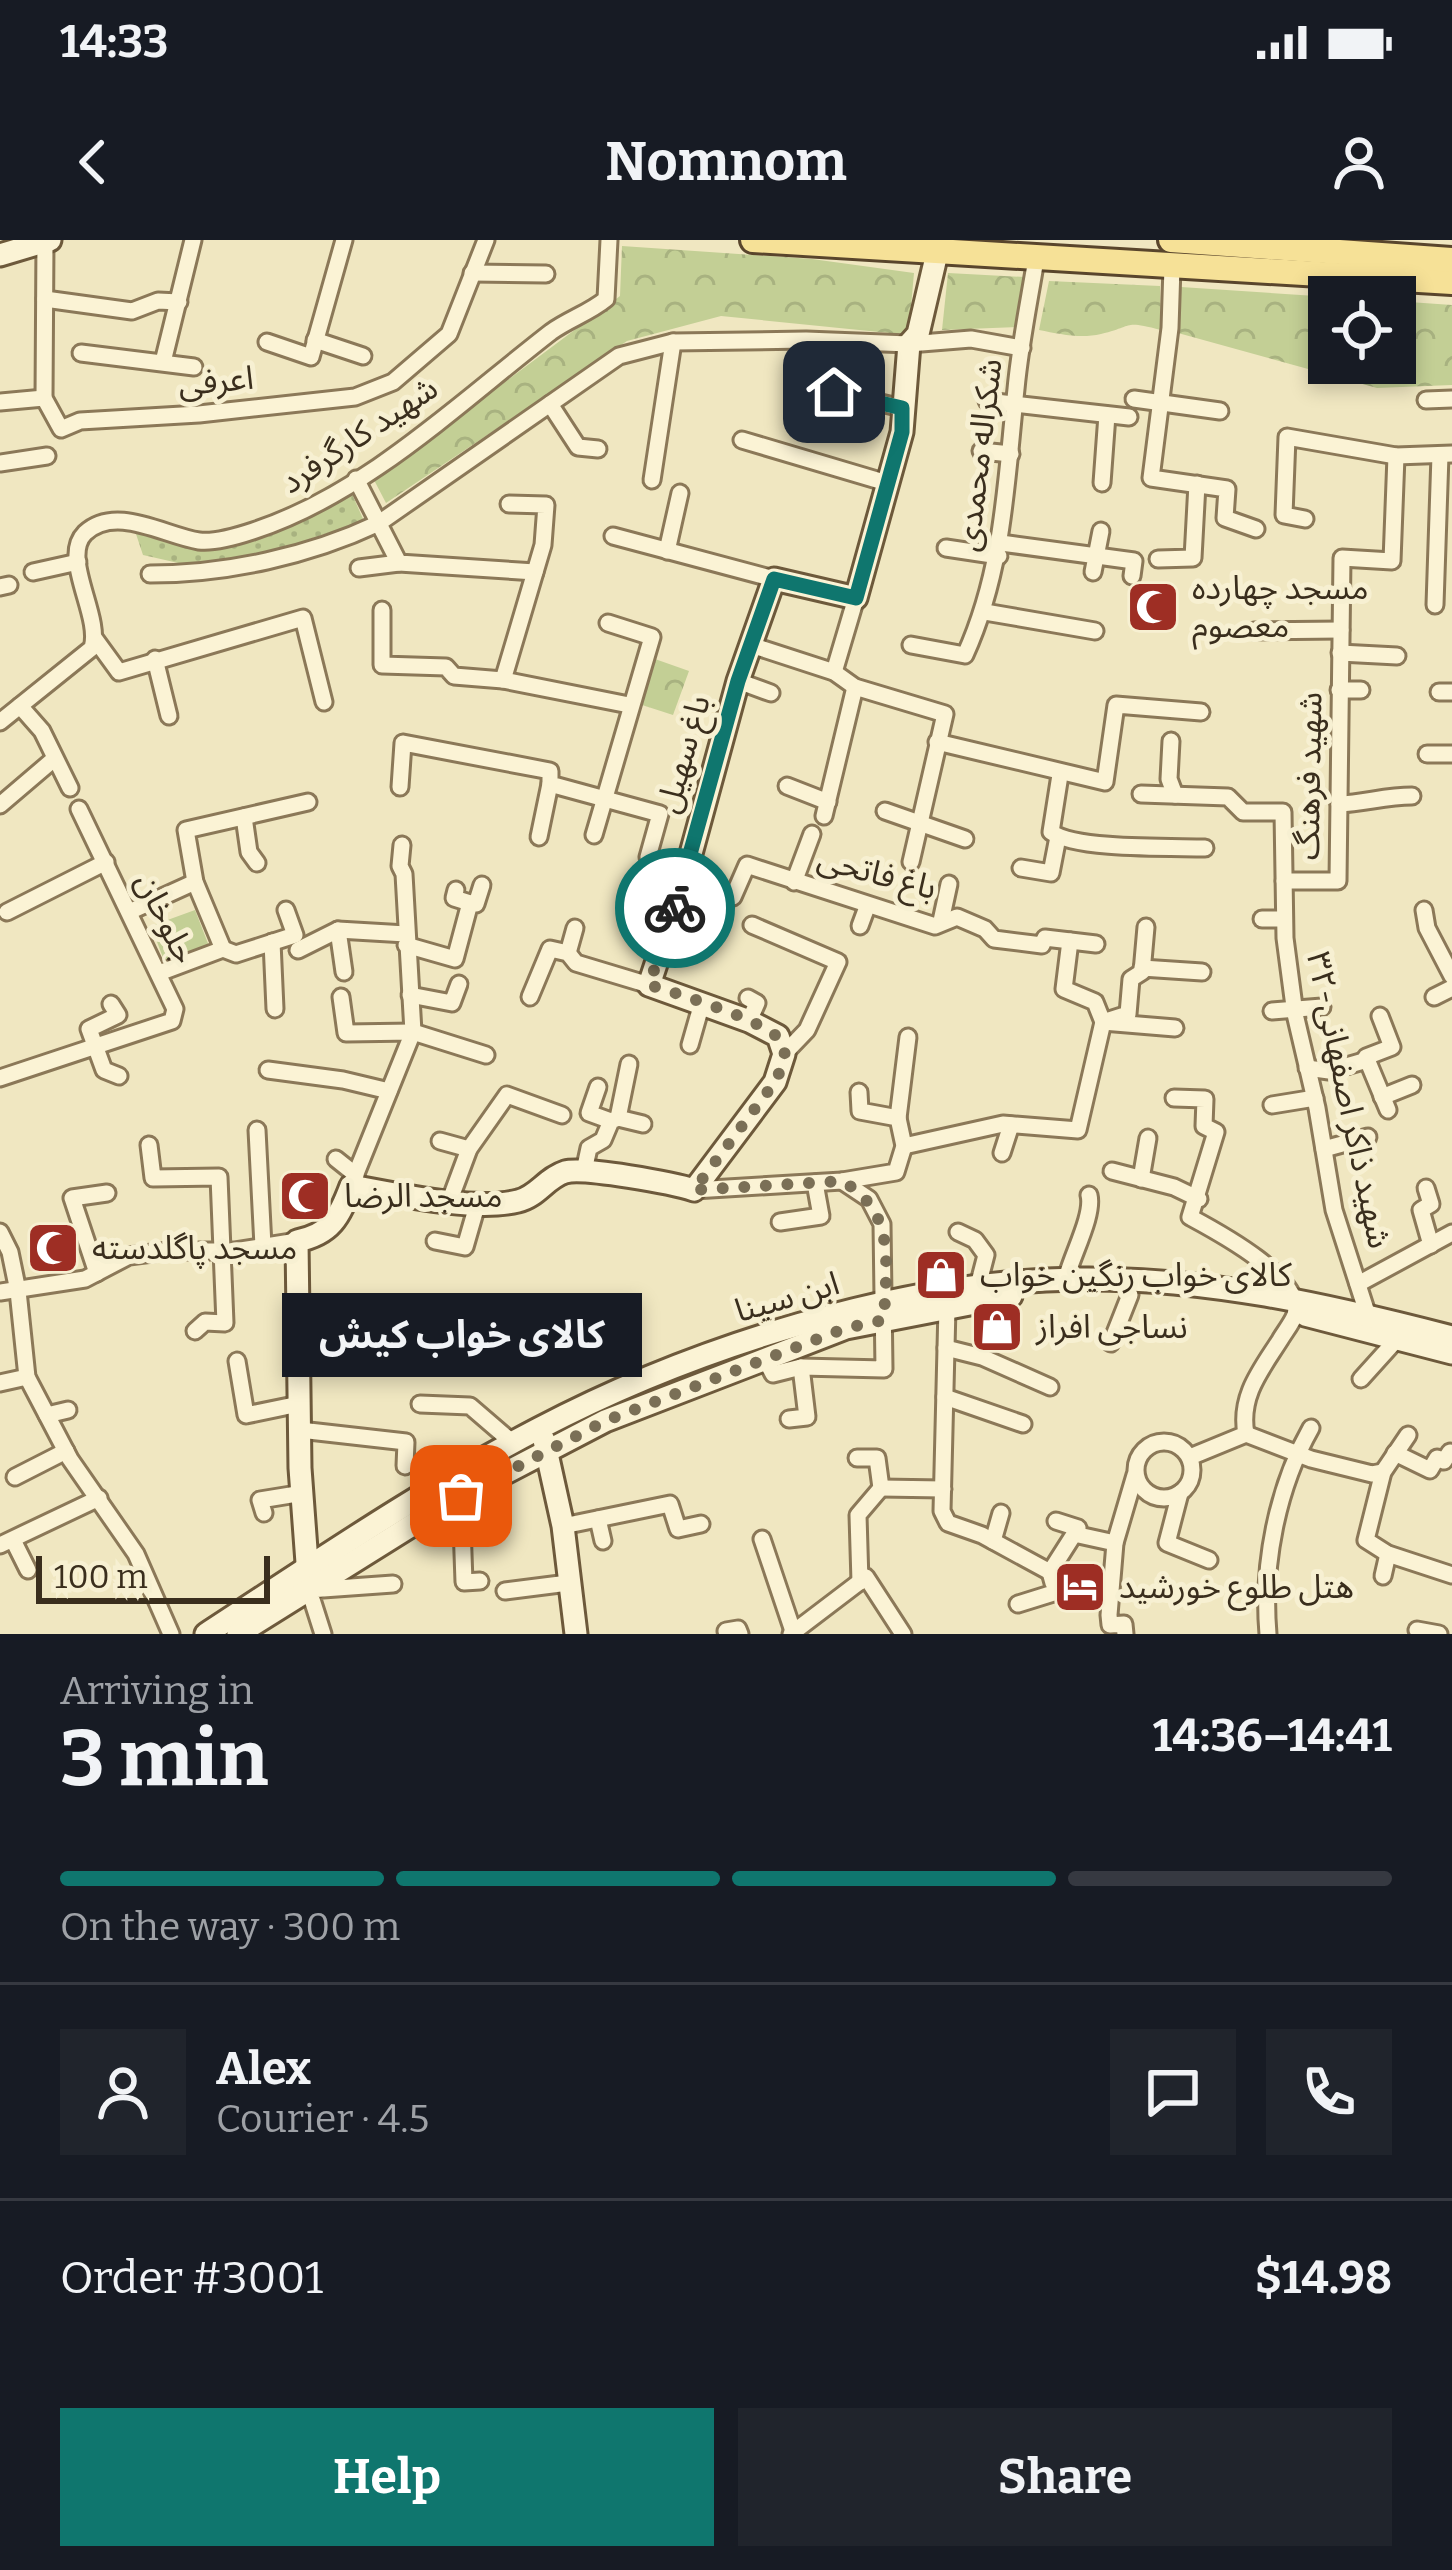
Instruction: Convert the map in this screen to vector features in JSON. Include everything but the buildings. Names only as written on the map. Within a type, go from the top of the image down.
[{"type":"main road","points":[[754,240],[1172,267],[1394,268],[1446,252]]},
{"type":"main road","points":[[1171,240],[1296,244],[1452,286]]},
{"type":"main road","points":[[0,255],[48,241]]},
{"type":"main road","points":[[774,579],[856,598],[902,432],[909,344],[918,334],[937,253]]},
{"type":"main road","name":"باغ سهیل","points":[[649,985],[683,883],[738,681],[774,579]]},
{"type":"main road","points":[[307,1580],[297,1241],[329,1230],[339,1219],[353,1181],[450,1201],[478,1202],[520,1201],[544,1182],[584,1171],[694,1190],[775,1082],[784,1054],[778,1036],[748,1010],[702,1003],[649,985]]},
{"type":"main road","name":"ابن سینا","points":[[884,1312],[978,1286],[1066,1279],[1160,1283],[1452,1337]]},
{"type":"main road","name":"ابن سینا","points":[[206,1634],[605,1421],[837,1314],[1071,1292],[1294,1306]]},
{"type":"main road","name":"ابن سینا","points":[[1370,1323],[1398,1338],[1452,1353]]},
{"type":"main road","name":"ابن سینا","points":[[238,1634],[364,1530],[540,1428],[704,1356],[759,1350]]},
{"type":"main road","points":[[540,1428],[563,1526],[576,1634]]},
{"type":"street","points":[[163,362],[193,240]]},
{"type":"street","points":[[267,342],[311,357],[344,240]]},
{"type":"street","name":"اعرفی","points":[[44,398],[61,429],[80,421],[199,415],[355,397],[393,382],[449,334],[486,240]]},
{"type":"street","name":"شهید کارگرفرد","points":[[77,558],[78,542],[90,529],[109,522],[140,524],[204,542],[296,516],[436,424],[556,328],[606,299],[609,240]]},
{"type":"street","points":[[0,402],[44,398],[48,241]]},
{"type":"street","name":"شکراله محمدی","points":[[911,645],[965,655],[985,612],[1000,549],[1036,259]]},
{"type":"street","points":[[1172,267],[1170,328],[1151,478],[1227,489],[1226,518],[1256,529]]},
{"type":"street","points":[[472,274],[546,274]]},
{"type":"street","points":[[45,298],[132,311],[158,302],[178,302]]},
{"type":"street","points":[[150,574],[188,574],[299,554],[379,523],[619,356],[673,342],[909,344],[971,339],[1022,348]]},
{"type":"street","points":[[315,340],[363,356]]},
{"type":"street","points":[[652,480],[673,342]]},
{"type":"street","points":[[81,353],[194,367]]},
{"type":"street","points":[[834,392],[902,408]]},
{"type":"street","points":[[1134,399],[1220,411]]},
{"type":"street","points":[[1426,400],[1452,399]]},
{"type":"street","points":[[987,401],[1129,417]]},
{"type":"street","points":[[550,404],[578,447],[598,449]]},
{"type":"street","points":[[1102,483],[1107,415]]},
{"type":"street","points":[[1305,519],[1284,515],[1287,436],[1396,456],[1446,454],[1435,605]]},
{"type":"street","points":[[742,440],[887,483]]},
{"type":"street","points":[[981,451],[1011,454]]},
{"type":"street","points":[[0,463],[47,456]]},
{"type":"street","name":"شهید فرهنگ","points":[[1284,881],[1338,880],[1342,558],[1392,561],[1396,456]]},
{"type":"street","points":[[356,479],[399,563]]},
{"type":"street","points":[[1158,559],[1193,558],[1197,484]]},
{"type":"street","points":[[667,551],[680,493]]},
{"type":"street","points":[[502,680],[543,544],[546,505],[509,504]]},
{"type":"street","points":[[1095,564],[1101,531]]},
{"type":"street","points":[[613,536],[774,579]]},
{"type":"street","points":[[946,548],[1000,549],[1095,564],[1134,561],[1132,576]]},
{"type":"street","points":[[32,572],[77,558],[95,639],[119,672],[303,618],[324,702]]},
{"type":"street","points":[[359,568],[399,563],[535,572]]},
{"type":"street","points":[[834,672],[856,598]]},
{"type":"street","points":[[382,610],[382,665],[446,667],[454,676],[502,680],[629,705]]},
{"type":"street","points":[[985,612],[1095,631]]},
{"type":"street","name":"باغ سهیل","points":[[608,623],[652,637],[605,798],[660,814],[648,857]]},
{"type":"street","points":[[1254,631],[1341,630]]},
{"type":"street","points":[[0,722],[92,648],[95,639]]},
{"type":"street","points":[[751,645],[834,672],[855,688],[945,714],[911,862]]},
{"type":"street","points":[[1340,653],[1397,656]]},
{"type":"street","points":[[155,659],[169,716]]},
{"type":"street","points":[[738,681],[771,693]]},
{"type":"street","points":[[787,786],[826,809],[855,688]]},
{"type":"street","points":[[1340,690],[1360,690]]},
{"type":"street","points":[[937,742],[1060,775],[1105,782],[1116,705],[1201,712]]},
{"type":"street","points":[[20,706],[42,731],[70,788]]},
{"type":"street","points":[[1171,741],[1169,779],[1175,795]]},
{"type":"street","points":[[400,787],[403,743],[550,771],[539,836]]},
{"type":"street","points":[[1427,754],[1452,754]]},
{"type":"street","points":[[0,805],[54,759]]},
{"type":"street","points":[[1060,775],[1051,832],[1058,837],[1205,848]]},
{"type":"street","points":[[550,784],[605,798],[594,835]]},
{"type":"street","name":"۳۲-شهید ذاکر اصفهانی","points":[[1141,794],[1228,797],[1243,812],[1283,812],[1284,919],[1294,1010],[1334,1210],[1370,1323]]},
{"type":"street","points":[[1339,804],[1367,803],[1376,796],[1412,796]]},
{"type":"street","points":[[223,949],[195,882],[186,830],[308,802]]},
{"type":"street","name":"جلوخان","points":[[0,1078],[172,1021],[175,1009],[79,809]]},
{"type":"street","points":[[885,811],[965,839]]},
{"type":"street","points":[[244,817],[249,851],[257,863]]},
{"type":"street","points":[[794,882],[812,834]]},
{"type":"street","points":[[1021,868],[1051,873],[1058,837]]},
{"type":"street","points":[[335,1159],[353,1181],[413,1032],[402,844]]},
{"type":"street","points":[[7,912],[106,862]]},
{"type":"street","name":"باغ فاتحی","points":[[683,883],[733,897],[747,865],[935,926],[957,917],[986,929],[994,939],[1042,945],[1045,938],[1096,944]]},
{"type":"street","points":[[130,912],[195,882]]},
{"type":"street","points":[[941,921],[949,884]]},
{"type":"street","points":[[456,890],[454,898],[476,904],[482,885]]},
{"type":"street","points":[[298,950],[338,930],[406,939],[455,959],[470,903]]},
{"type":"street","points":[[860,926],[867,907]]},
{"type":"street","points":[[159,973],[223,949],[236,954],[266,938],[295,935],[286,910]]},
{"type":"street","points":[[1424,910],[1427,928],[1452,976]]},
{"type":"street","points":[[1262,919],[1284,919]]},
{"type":"street","points":[[752,925],[838,962],[807,1030],[784,1054]]},
{"type":"street","points":[[1103,1022],[1128,1014],[1131,980],[1142,968],[1146,927]]},
{"type":"street","points":[[572,965],[575,928]]},
{"type":"street","points":[[338,930],[344,972]]},
{"type":"street","points":[[266,938],[275,1009]]},
{"type":"street","points":[[904,1145],[957,1136],[981,1126],[1078,1130],[1085,1074],[1103,1022],[1095,1002],[1064,989],[1070,941]]},
{"type":"street","points":[[530,997],[550,949],[572,965],[649,985]]},
{"type":"street","points":[[1142,968],[1202,972]]},
{"type":"street","points":[[410,995],[452,1003],[459,984]]},
{"type":"street","points":[[1434,997],[1452,988]]},
{"type":"street","points":[[341,997],[346,1033],[413,1032],[486,1055]]},
{"type":"street","points":[[690,1045],[702,1003]]},
{"type":"street","points":[[111,1004],[118,1016],[89,1029],[104,1070],[119,1076]]},
{"type":"street","points":[[1272,1011],[1322,1007]]},
{"type":"street","points":[[1381,1016],[1392,1047],[1367,1060],[1385,1104],[1407,1093]]},
{"type":"street","points":[[1103,1022],[1175,1028]]},
{"type":"street","points":[[694,1190],[842,1181],[896,1172],[904,1145],[898,1118],[908,1037]]},
{"type":"street","points":[[1307,1068],[1329,1071],[1367,1060]]},
{"type":"street","points":[[584,1171],[589,1148],[603,1140],[614,1119],[629,1064]]},
{"type":"street","points":[[268,1070],[389,1091]]},
{"type":"street","points":[[598,1087],[590,1113],[643,1124]]},
{"type":"street","points":[[859,1092],[860,1111],[898,1118]]},
{"type":"street","points":[[450,1201],[469,1149],[507,1095],[562,1115]]},
{"type":"street","points":[[1174,1098],[1205,1099],[1204,1126],[1216,1132],[1190,1217],[1254,1253],[1294,1306],[1243,1407],[1246,1433]]},
{"type":"street","points":[[1272,1105],[1315,1098]]},
{"type":"street","points":[[1002,1153],[1011,1125]]},
{"type":"street","points":[[256,1130],[262,1246]]},
{"type":"street","points":[[1324,1149],[1368,1137]]},
{"type":"street","points":[[1141,1179],[1148,1138]]},
{"type":"street","points":[[440,1142],[469,1149]]},
{"type":"street","points":[[149,1145],[153,1178],[219,1178],[225,1323],[205,1322],[195,1331]]},
{"type":"street","points":[[1112,1171],[1198,1199]]},
{"type":"street","points":[[759,1350],[773,1374],[801,1367],[884,1369],[882,1224],[869,1199],[842,1181]]},
{"type":"street","points":[[780,1222],[821,1216],[815,1183]]},
{"type":"street","points":[[1358,1285],[1445,1240],[1421,1210],[1431,1204],[1426,1187]]},
{"type":"street","points":[[98,1273],[72,1198],[107,1193]]},
{"type":"street","points":[[1066,1279],[1073,1250],[1093,1209],[1089,1195]]},
{"type":"street","points":[[435,1241],[465,1247],[478,1202]]},
{"type":"street","points":[[0,1232],[10,1252],[18,1291],[27,1377],[66,1451],[136,1554],[171,1634]]},
{"type":"street","points":[[958,1232],[975,1240],[986,1255],[978,1286]]},
{"type":"street","points":[[0,1292],[98,1273],[130,1256],[223,1252],[297,1241]]},
{"type":"street","points":[[1111,1342],[1130,1294]]},
{"type":"street","points":[[947,1307],[942,1510],[948,1523],[993,1540],[1050,1572],[1063,1590],[1018,1604]]},
{"type":"street","points":[[298,1324],[337,1329]]},
{"type":"street","points":[[1361,1379],[1398,1338]]},
{"type":"street","points":[[946,1348],[982,1357],[1050,1387]]},
{"type":"street","points":[[237,1361],[246,1414],[299,1404]]},
{"type":"street","points":[[788,1419],[815,1417],[801,1367]]},
{"type":"street","points":[[0,1383],[27,1377]]},
{"type":"street","points":[[945,1397],[1023,1424]]},
{"type":"street","points":[[419,1404],[470,1406],[513,1443]]},
{"type":"street","points":[[47,1414],[68,1410]]},
{"type":"street","points":[[1268,1634],[1267,1575],[1275,1528],[1296,1454],[1311,1428]]},
{"type":"street","points":[[300,1430],[406,1442],[405,1466]]},
{"type":"street","points":[[1190,1457],[1246,1433],[1296,1454],[1372,1474],[1383,1472]]},
{"type":"street","points":[[1408,1435],[1383,1472],[1366,1540],[1388,1554],[1452,1576]]},
{"type":"street","points":[[1128,1631],[1124,1624],[1110,1624],[1115,1543],[1138,1456],[1160,1441],[1177,1444],[1190,1457],[1192,1477],[1180,1493],[1166,1543],[1209,1560]]},
{"type":"street","points":[[15,1477],[66,1451]]},
{"type":"street","points":[[1395,1454],[1430,1470],[1437,1458],[1444,1461],[1450,1452]]},
{"type":"street","points":[[857,1458],[877,1458],[880,1488],[858,1515],[860,1582]]},
{"type":"street","points":[[1135,1474],[1152,1496],[1180,1493]]},
{"type":"street","points":[[880,1488],[943,1489]]},
{"type":"street","points":[[264,1514],[260,1500],[303,1493]]},
{"type":"street","points":[[461,1496],[464,1582],[480,1581]]},
{"type":"street","points":[[28,1570],[7,1542],[99,1498]]},
{"type":"street","points":[[563,1526],[670,1504],[678,1529],[701,1524]]},
{"type":"street","points":[[993,1540],[1001,1513]]},
{"type":"street","points":[[598,1519],[603,1540]]},
{"type":"street","points":[[1050,1572],[1078,1528],[1056,1521]]},
{"type":"street","points":[[1074,1534],[1115,1543]]},
{"type":"street","points":[[762,1539],[792,1634],[866,1577],[903,1634]]},
{"type":"street","points":[[1383,1576],[1388,1554]]},
{"type":"street","points":[[322,1634],[307,1580],[393,1584]]},
{"type":"street","points":[[505,1591],[568,1583]]},
{"type":"street","points":[[1417,1630],[1439,1634]]},
{"type":"green space","points":[[622,246],[812,259],[914,273],[909,329],[899,334],[721,316],[627,341],[386,503],[374,480],[620,296]]},
{"type":"green space","points":[[948,273],[1025,277],[1018,327],[942,330]]},
{"type":"green space","points":[[1049,281],[1160,286],[1161,330],[1134,325],[1085,336],[1039,330]]},
{"type":"green space","points":[[1181,287],[1308,295],[1308,369],[1178,333]]},
{"type":"green space","points":[[1416,302],[1452,305],[1452,385],[1377,388],[1363,384],[1416,384]]},
{"type":"green space","points":[[352,494],[364,521],[271,552],[196,567],[143,555],[134,528],[190,546],[223,546],[282,528]]},
{"type":"green space","points":[[655,659],[689,671],[673,715],[639,704]]},
{"type":"green space","points":[[195,910],[209,946],[165,963],[151,926]]},
{"type":"way so far","points":[[461,1496],[605,1421],[846,1328],[884,1320],[882,1224],[869,1199],[858,1190],[842,1181],[694,1190],[775,1082],[784,1045],[778,1036],[748,1021],[649,985],[675,908]]},
{"type":"place","name":"مسجد چهارده معصوم","points":[[1153,607]]},
{"type":"place","name":"مسجد الرضا","points":[[305,1196]]},
{"type":"place","name":"مسجد پاگلدسته","points":[[53,1248]]},
{"type":"place","name":"کالای خواب رنگین خواب","points":[[941,1275]]},
{"type":"place","name":"نساجی افراز","points":[[997,1327]]},
{"type":"place","name":"کالای خواب کیش","points":[[461,1496]]},
{"type":"place","name":"هتل طلوع خورشید","points":[[1080,1587]]},
{"type":"route","points":[[675,908],[738,681],[774,579],[856,598],[902,432],[902,408],[834,392]]}]
